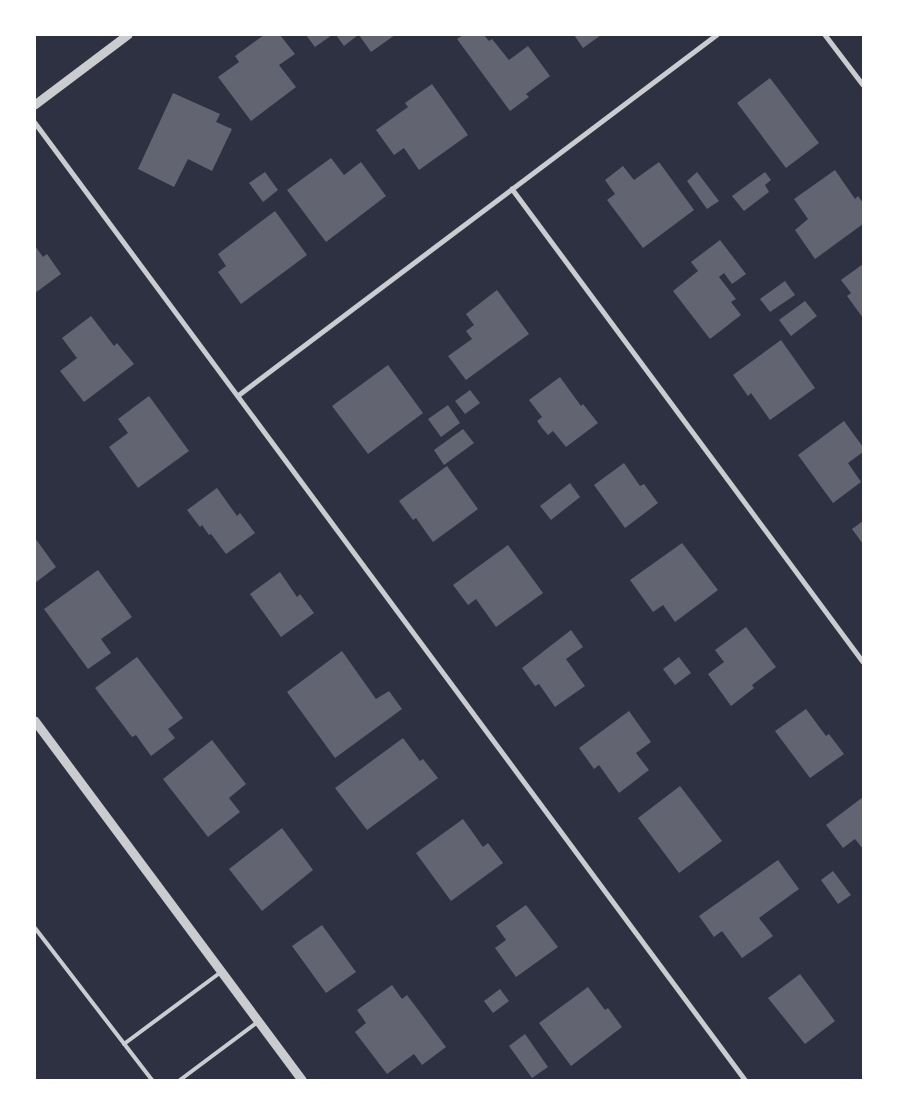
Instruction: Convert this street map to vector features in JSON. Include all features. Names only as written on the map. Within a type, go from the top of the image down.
[{"type":"street","points":[[35,105],[128,35]]},
{"type":"street","points":[[238,396],[717,35]]},
{"type":"street","points":[[824,35],[863,84]]},
{"type":"street","points":[[35,123],[745,1080]]},
{"type":"street","points":[[512,189],[863,662]]},
{"type":"street","points":[[35,721],[302,1080]]},
{"type":"lane","points":[[35,928],[152,1080]]},
{"type":"lane","points":[[124,1044],[221,972]]},
{"type":"lane","points":[[180,1080],[259,1022]]},
{"type":"building","points":[[264,35],[280,35],[295,54],[279,65],[296,87],[251,121],[218,77],[239,62],[235,56]]},
{"type":"building","points":[[306,35],[332,35],[315,47]]},
{"type":"building","points":[[336,35],[358,35],[344,46]]},
{"type":"building","points":[[359,35],[395,35],[371,52]]},
{"type":"building","points":[[463,35],[484,35],[489,41],[492,39],[509,60],[528,46],[550,76],[526,94],[529,97],[510,111],[457,39]]},
{"type":"building","points":[[574,35],[601,35],[583,48]]},
{"type":"building","points":[[770,78],[819,143],[786,168],[737,103]]},
{"type":"building","points":[[432,84],[468,135],[419,170],[404,148],[394,155],[376,130],[408,107],[405,103]]},
{"type":"building","points":[[173,93],[220,114],[216,122],[232,129],[212,171],[188,159],[174,187],[138,169]]},
{"type":"building","points":[[331,158],[344,175],[361,162],[386,196],[326,242],[287,190]]},
{"type":"building","points":[[659,162],[694,210],[643,248],[607,200],[615,194],[605,180],[623,166],[634,180]]},
{"type":"building","points":[[835,170],[855,199],[858,196],[863,203],[863,224],[815,259],[795,230],[808,219],[794,199]]},
{"type":"building","points":[[265,172],[278,190],[263,202],[249,183]]},
{"type":"building","points":[[697,172],[719,201],[707,209],[687,181]]},
{"type":"building","points":[[765,172],[771,180],[765,185],[769,192],[744,211],[732,196]]},
{"type":"building","points":[[275,211],[307,255],[241,304],[218,272],[226,266],[218,254]]},
{"type":"building","points":[[720,240],[746,274],[732,284],[724,273],[719,277],[736,299],[731,302],[741,315],[710,339],[673,291],[698,271],[691,262]]},
{"type":"building","points":[[35,246],[43,257],[47,254],[61,274],[35,293]]},
{"type":"building","points":[[863,264],[863,318],[847,296],[851,293],[841,280]]},
{"type":"building","points":[[785,281],[795,295],[770,312],[760,299]]},
{"type":"building","points":[[497,290],[529,334],[466,380],[448,356],[472,339],[466,331],[474,325],[466,314]]},
{"type":"building","points":[[805,301],[817,316],[791,336],[779,320]]},
{"type":"building","points":[[91,316],[114,346],[117,343],[134,364],[84,402],[60,371],[77,358],[62,338]]},
{"type":"building","points":[[781,340],[815,388],[770,420],[751,393],[748,396],[733,375]]},
{"type":"building","points":[[388,365],[423,413],[368,454],[332,406]]},
{"type":"building","points":[[560,377],[581,406],[583,404],[598,423],[566,447],[553,431],[548,435],[542,428],[537,421],[542,417],[529,400]]},
{"type":"building","points":[[470,390],[480,403],[465,414],[455,401]]},
{"type":"building","points":[[149,396],[189,451],[138,488],[109,447],[128,433],[118,419]]},
{"type":"building","points":[[448,405],[460,423],[441,437],[428,419]]},
{"type":"building","points":[[844,421],[863,447],[863,452],[848,463],[861,482],[833,503],[798,455]]},
{"type":"building","points":[[463,429],[474,443],[444,465],[434,450]]},
{"type":"building","points":[[624,463],[640,486],[644,484],[658,503],[625,528],[594,485]]},
{"type":"building","points":[[447,466],[478,509],[433,542],[416,518],[413,520],[399,501]]},
{"type":"building","points":[[570,483],[580,497],[551,520],[540,506]]},
{"type":"building","points":[[217,488],[237,516],[240,513],[255,533],[226,554],[211,534],[209,535],[202,525],[200,527],[187,510]]},
{"type":"building","points":[[863,521],[863,544],[852,529]]},
{"type":"building","points":[[35,538],[56,567],[35,583]]},
{"type":"building","points":[[682,543],[718,590],[675,622],[663,605],[653,612],[630,580]]},
{"type":"building","points":[[508,545],[543,593],[496,627],[476,599],[468,605],[453,585]]},
{"type":"building","points":[[98,570],[132,617],[101,639],[111,653],[88,669],[44,609]]},
{"type":"building","points":[[280,572],[297,597],[300,594],[314,613],[281,637],[250,594]]},
{"type":"building","points":[[746,627],[776,667],[752,685],[754,688],[731,706],[708,674],[724,662],[715,650]]},
{"type":"building","points":[[571,630],[583,647],[566,659],[585,686],[555,707],[539,684],[535,686],[522,668]]},
{"type":"building","points":[[342,651],[376,699],[389,691],[402,709],[335,758],[287,692]]},
{"type":"building","points":[[137,657],[183,718],[168,729],[175,738],[151,756],[136,735],[132,737],[95,688]]},
{"type":"building","points":[[679,657],[691,673],[675,685],[663,669]]},
{"type":"building","points":[[806,709],[826,736],[829,734],[844,754],[810,778],[775,731]]},
{"type":"building","points":[[629,711],[651,742],[636,753],[649,770],[619,793],[599,765],[594,769],[579,748]]},
{"type":"building","points":[[403,738],[420,761],[423,759],[438,778],[367,830],[335,788]]},
{"type":"building","points":[[212,740],[246,784],[229,798],[240,812],[208,837],[163,779]]},
{"type":"building","points":[[680,786],[722,841],[679,873],[638,818]]},
{"type":"building","points":[[863,797],[863,849],[855,839],[843,848],[826,825]]},
{"type":"building","points":[[463,819],[483,847],[488,843],[503,863],[451,901],[416,853]]},
{"type":"building","points":[[282,828],[313,870],[262,911],[229,869]]},
{"type":"building","points":[[778,860],[799,889],[759,918],[773,936],[742,958],[722,931],[714,937],[699,916]]},
{"type":"building","points":[[833,871],[851,895],[838,904],[821,880]]},
{"type":"building","points":[[526,905],[558,947],[516,977],[495,948],[506,940],[496,926]]},
{"type":"building","points":[[322,925],[356,972],[326,993],[292,946]]},
{"type":"building","points":[[800,974],[835,1021],[805,1044],[768,998]]},
{"type":"building","points":[[392,985],[402,999],[407,995],[446,1047],[422,1065],[414,1054],[387,1074],[355,1032],[366,1023],[357,1010]]},
{"type":"building","points":[[588,987],[605,1010],[608,1008],[622,1027],[571,1066],[539,1023]]},
{"type":"building","points":[[500,989],[509,1001],[493,1013],[484,1001]]},
{"type":"building","points":[[525,1034],[548,1067],[532,1078],[509,1046]]}]
